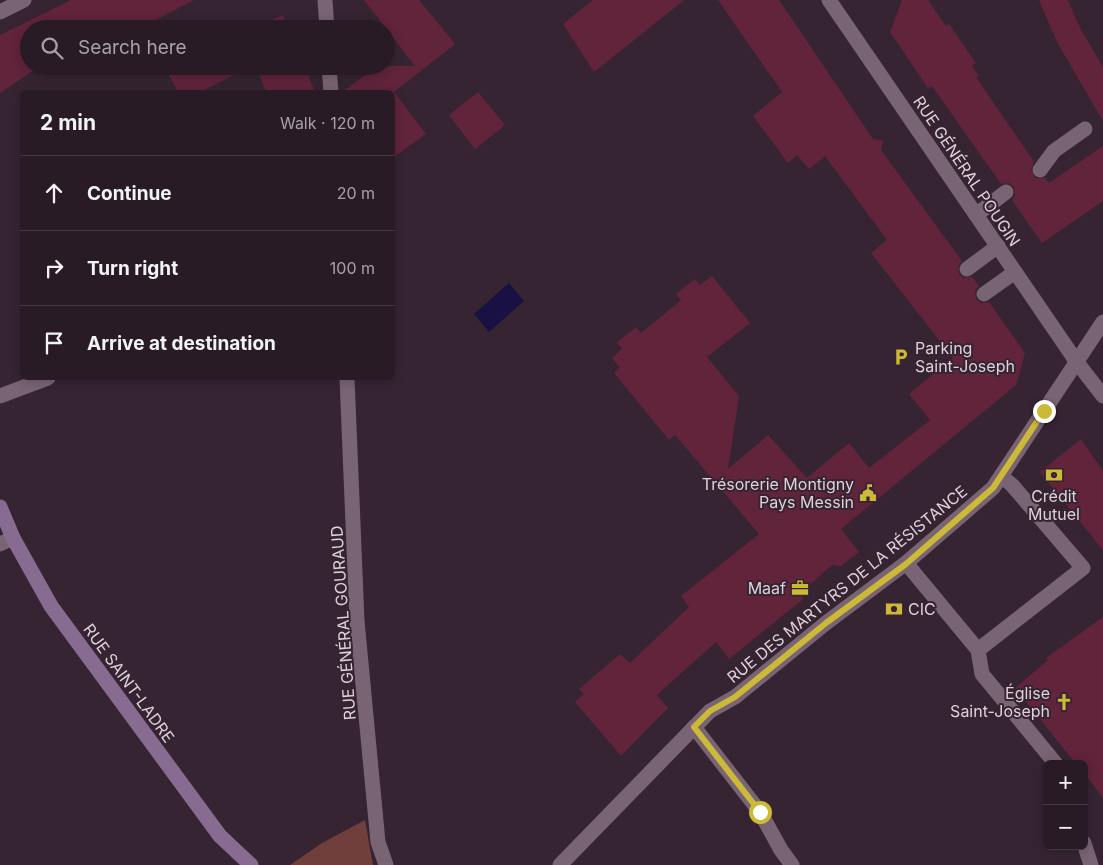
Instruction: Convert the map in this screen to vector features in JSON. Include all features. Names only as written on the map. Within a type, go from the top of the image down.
[{"type":"street","points":[[0,12],[24,0]]},
{"type":"street","points":[[325,0],[326,20]]},
{"type":"street","name":"RUE GÉNÉRAL POUGIN","points":[[829,0],[1076,361],[1103,396]]},
{"type":"street","points":[[330,75],[331,90]]},
{"type":"street","points":[[1040,170],[1054,151],[1085,129]]},
{"type":"street","points":[[976,214],[1006,192]]},
{"type":"street","points":[[967,269],[998,246]]},
{"type":"street","points":[[984,294],[1015,272]]},
{"type":"street","name":"RUE DES MARTYRS DE LA RÉSISTANCE","points":[[560,865],[710,711],[735,697],[826,623],[906,564],[993,488],[1103,322]]},
{"type":"street","points":[[0,396],[43,380]]},
{"type":"street","name":"RUE GÉNÉRAL GOURAUD","points":[[347,380],[357,621],[378,842],[386,865]]},
{"type":"street","points":[[978,650],[1083,568],[1019,492],[1001,476]]},
{"type":"street","name":"RUE SAINT-LADRE","points":[[0,507],[6,541],[51,606],[220,836],[251,865]]},
{"type":"street","points":[[906,564],[978,650],[982,674],[1053,760]]},
{"type":"street","points":[[694,727],[760,812],[781,850],[792,865]]},
{"type":"street","points":[[1086,850],[1091,865]]},
{"type":"shaded area","points":[[509,283],[524,301],[489,332],[474,314]]},
{"type":"shaded area","points":[[365,820],[373,865],[290,865],[322,843]]},
{"type":"building","points":[[71,0],[194,0],[155,20],[30,20]]},
{"type":"building","points":[[364,0],[419,0],[455,44],[395,91],[345,90],[366,75],[395,75],[395,66],[415,66],[395,40],[395,20],[379,20]]},
{"type":"building","points":[[593,0],[684,0],[594,72],[563,24]]},
{"type":"building","points":[[718,0],[779,0],[873,139],[883,141],[881,150],[962,261],[958,266],[959,274],[964,278],[972,277],[979,286],[975,291],[976,299],[981,303],[989,302],[1025,353],[1016,385],[841,529],[859,552],[841,566],[832,565],[803,591],[802,600],[729,659],[716,642],[657,695],[668,708],[621,756],[575,702],[584,694],[579,689],[620,654],[630,663],[689,607],[681,596],[759,534],[675,435],[669,440],[614,373],[620,368],[612,358],[622,349],[617,342],[636,327],[641,333],[681,300],[676,294],[695,279],[700,285],[712,276],[750,323],[707,357],[739,396],[728,469],[768,435],[807,478],[849,443],[869,468],[930,420],[909,394],[953,358],[871,253],[887,240],[825,156],[809,169],[797,155],[788,163],[753,116],[782,92]]},
{"type":"building","points":[[902,0],[928,0],[946,26],[949,24],[976,63],[972,66],[979,76],[976,77],[1034,162],[1031,169],[1035,178],[1045,178],[1049,183],[1103,146],[1103,201],[1042,243],[1012,200],[1015,195],[1014,187],[1009,183],[1001,184],[932,86],[928,88],[890,32]]},
{"type":"building","points":[[1039,0],[1068,0],[1080,28],[1103,67],[1103,121],[1057,42]]},
{"type":"building","points":[[283,15],[285,20],[272,20]]},
{"type":"building","points":[[20,25],[20,75],[27,75],[0,93],[0,35]]},
{"type":"building","points":[[169,75],[234,75],[204,90],[177,90]]},
{"type":"building","points":[[259,75],[308,75],[314,90],[265,90]]},
{"type":"building","points":[[478,92],[505,125],[475,149],[449,115]]},
{"type":"building","points":[[395,93],[426,134],[395,156]]},
{"type":"building","points":[[1081,439],[1103,471],[1103,550],[1040,472]]},
{"type":"building","name":"Église Saint-Joseph","points":[[1103,617],[1103,798],[1088,778],[1088,760],[1073,760],[1015,688],[1048,660],[1046,658]]},
{"type":"place","name":"Parking Saint-Joseph","points":[[901,357]]},
{"type":"place","name":"Crédit Mutuel","points":[[1054,475]]},
{"type":"place","name":"Trésorerie Montigny Pays Messin","points":[[868,493]]},
{"type":"place","name":"Maaf","points":[[800,588]]},
{"type":"place","name":"CIC","points":[[894,609]]},
{"type":"place","name":"Église Saint-Joseph","points":[[1064,702]]},
{"type":"route","points":[[760,812],[694,727],[710,711],[735,697],[826,623],[906,564],[993,488],[1044,411]]}]
